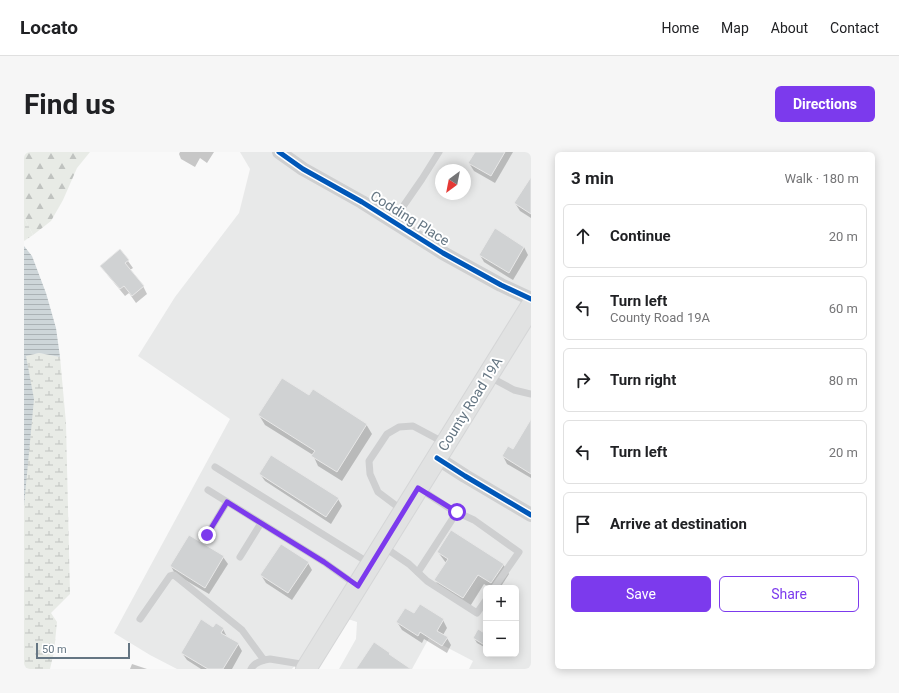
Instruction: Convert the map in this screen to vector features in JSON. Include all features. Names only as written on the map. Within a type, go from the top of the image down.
[{"type":"main road","name":"County Road 19A","points":[[309,668],[371,564],[531,306]]},
{"type":"street","name":"Codding Place","points":[[279,152],[303,169],[362,202],[443,253],[494,282],[531,299]]},
{"type":"street","points":[[441,450],[465,476],[531,515]]},
{"type":"lane","points":[[393,221],[422,179],[438,152]]},
{"type":"lane","points":[[488,376],[514,390],[531,394]]},
{"type":"lane","points":[[404,511],[378,492],[370,474],[369,462],[387,434],[399,427],[413,426],[441,450]]},
{"type":"lane","points":[[215,467],[371,564]]},
{"type":"lane","points":[[418,488],[457,512],[474,520],[520,552],[496,585]]},
{"type":"lane","points":[[208,490],[324,562],[358,586]]},
{"type":"lane","points":[[207,535],[227,502]]},
{"type":"lane","points":[[418,572],[457,512]]},
{"type":"lane","points":[[240,558],[261,523]]},
{"type":"lane","points":[[383,546],[409,564],[428,581],[477,613],[483,604]]},
{"type":"lane","points":[[140,619],[170,576],[174,575],[242,630],[264,660]]},
{"type":"lane","points":[[251,669],[252,666],[264,660],[270,659],[309,668]]},
{"type":"shaded area","points":[[240,152],[531,152],[531,294],[317,640],[292,669],[177,669],[150,655],[114,633],[230,419],[138,356],[175,297],[239,213],[250,169]]},
{"type":"shaded area","points":[[24,246],[32,256],[46,293],[56,328],[60,357],[39,353],[26,356],[34,399],[24,506]]},
{"type":"shaded area","points":[[531,318],[531,669],[469,669],[473,661],[429,638],[412,669],[339,669],[356,639],[357,622],[345,618]]},
{"type":"green space","points":[[24,152],[90,152],[77,168],[63,200],[51,221],[33,235],[24,217]]},
{"type":"green space","points":[[24,217],[33,235],[24,241]]},
{"type":"green space","points":[[39,353],[60,357],[66,423],[70,594],[51,613],[57,622],[54,652],[50,669],[24,669],[24,359],[25,356]]},
{"type":"building","points":[[475,152],[505,152],[491,176],[468,163]]},
{"type":"building","points":[[531,177],[531,214],[514,203]]},
{"type":"building","points":[[495,228],[524,247],[509,273],[479,255]]},
{"type":"building","points":[[120,249],[129,260],[125,263],[144,286],[132,296],[124,286],[120,289],[100,266]]},
{"type":"building","points":[[282,378],[309,395],[313,389],[367,424],[337,472],[311,456],[315,451],[258,415]]},
{"type":"building","points":[[531,419],[531,474],[502,456],[508,446],[513,449]]},
{"type":"building","points":[[271,455],[339,498],[326,517],[259,474]]},
{"type":"building","points":[[451,530],[504,564],[491,583],[478,575],[463,598],[434,580],[448,559],[437,552]]},
{"type":"building","points":[[189,535],[224,556],[205,588],[170,566]]},
{"type":"building","points":[[281,544],[309,562],[288,593],[260,575]]},
{"type":"building","points":[[420,604],[444,619],[437,631],[448,637],[442,646],[420,632],[418,636],[396,622],[405,608],[414,613]]},
{"type":"building","points":[[201,619],[213,627],[216,623],[224,628],[221,633],[239,643],[223,669],[208,669],[181,653]]},
{"type":"building","points":[[478,629],[483,632],[483,644],[473,638]]},
{"type":"building","points":[[374,642],[390,653],[389,654],[411,669],[356,669]]},
{"type":"cycle path","points":[[279,152],[303,169],[362,202],[443,253],[501,285],[531,299]]},
{"type":"cycle path","points":[[437,458],[531,515]]},
{"type":"route","points":[[207,535],[227,502],[324,562],[358,586],[418,488],[457,512]]}]
